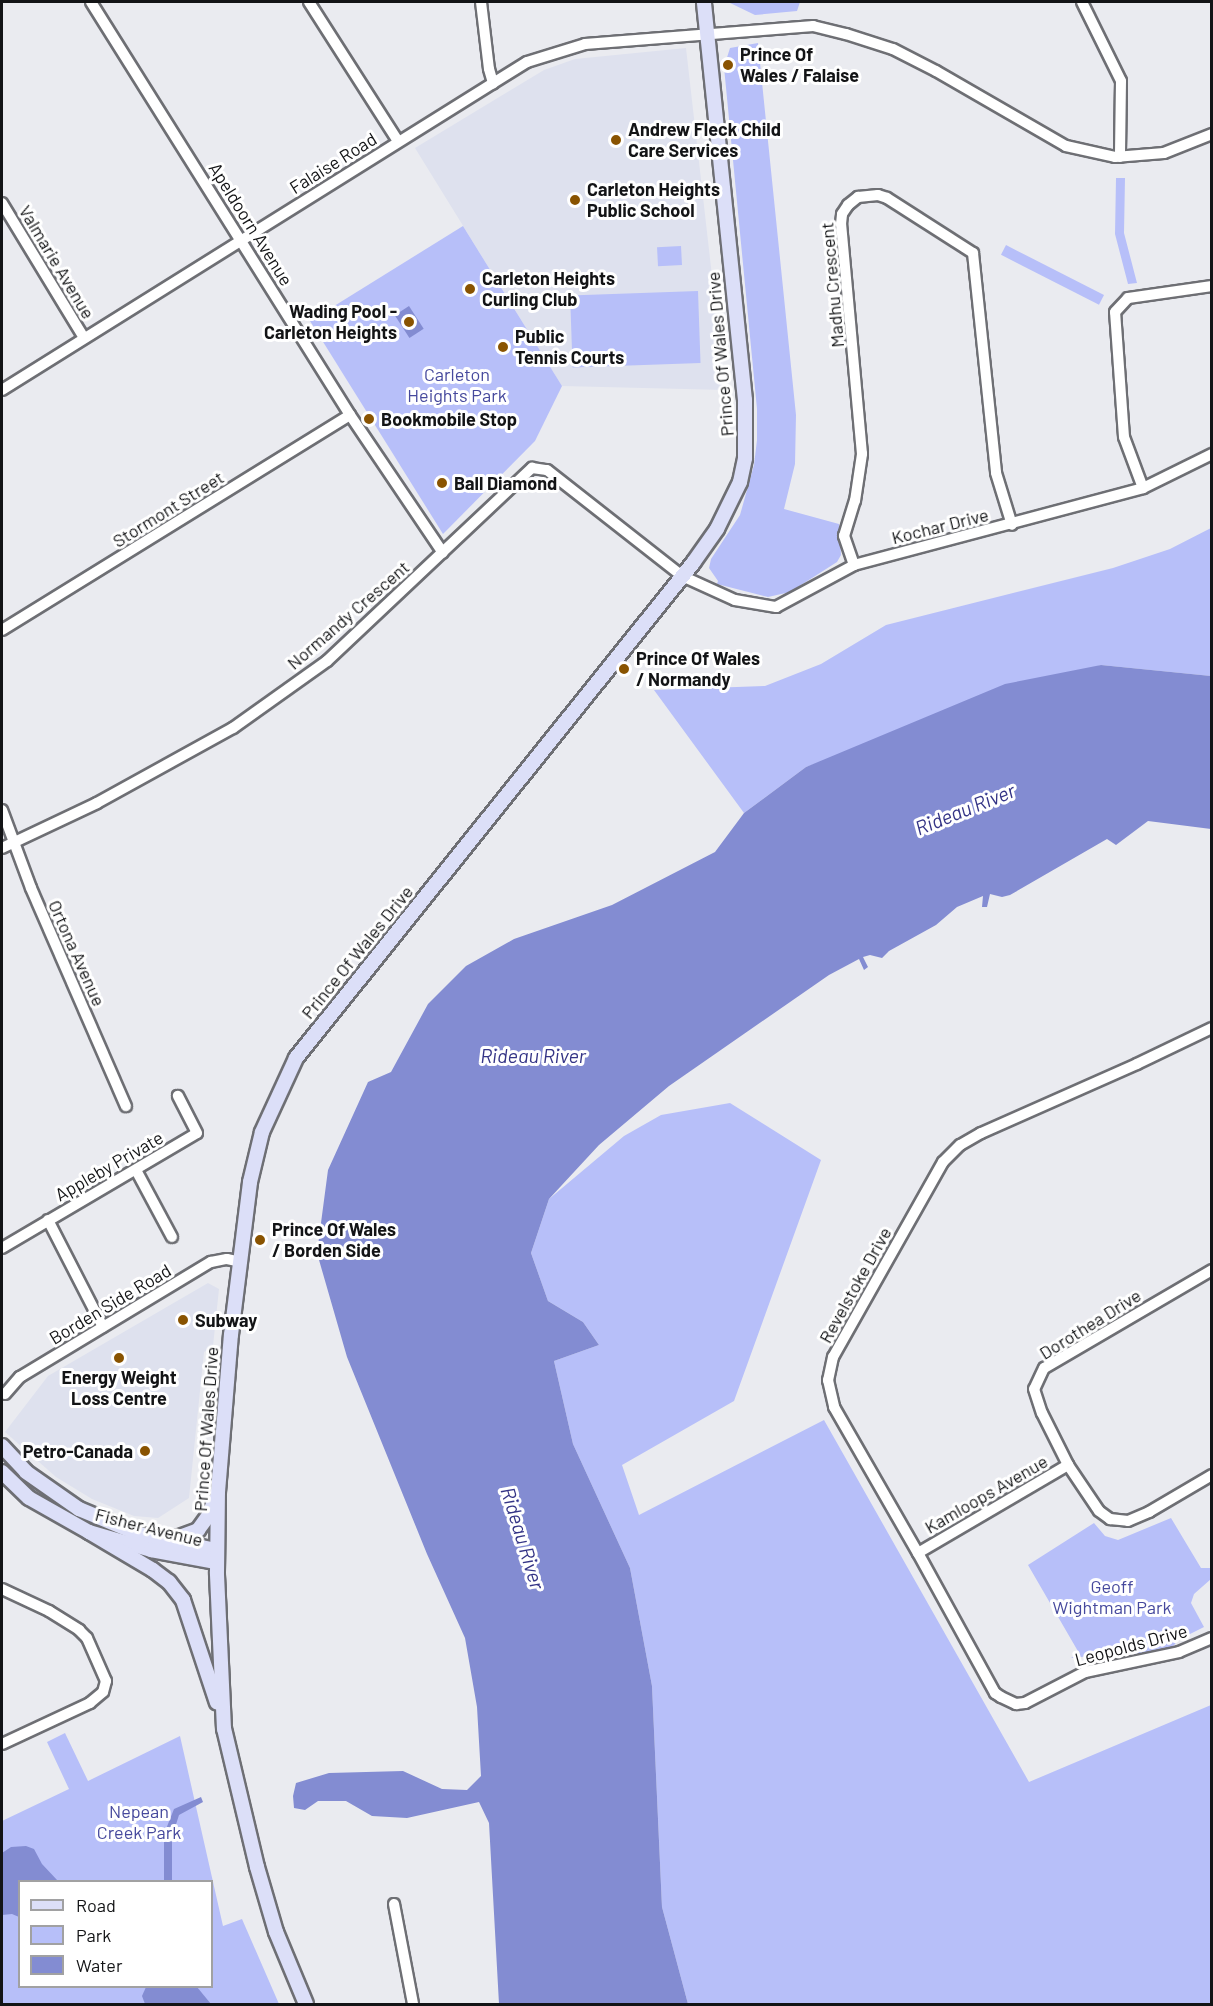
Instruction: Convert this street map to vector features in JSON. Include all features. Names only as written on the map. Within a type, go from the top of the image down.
[{"type":"main road","name":"Prince Of Wales Drive","points":[[306,2004],[276,1932],[253,1855],[225,1729],[216,1556],[218,1492],[231,1335],[250,1182],[262,1132],[296,1058],[717,530],[740,482],[745,458],[747,428],[704,2]]},
{"type":"main road","name":"Fisher Avenue","points":[[2,1446],[26,1472],[80,1509],[139,1534],[216,1556]]},
{"type":"main road","name":"Fisher Avenue","points":[[2,1472],[39,1505],[89,1532],[152,1550],[216,1556]]},
{"type":"main road","points":[[13,1484],[26,1472]]},
{"type":"main road","points":[[166,1542],[198,1530],[209,1515],[218,1492]]},
{"type":"main road","points":[[89,1532],[153,1570],[169,1582],[183,1600],[225,1729]]},
{"type":"street","name":"Apeldoorn Avenue","points":[[91,2],[350,415],[443,554]]},
{"type":"street","points":[[309,2],[398,141]]},
{"type":"street","points":[[481,2],[489,69],[494,83]]},
{"type":"street","points":[[1082,2],[1121,81],[1120,157]]},
{"type":"street","points":[[706,33],[813,27],[846,34],[893,49],[936,71],[1066,146],[1120,157],[1164,153],[1212,134]]},
{"type":"street","name":"Falaise Road","points":[[2,390],[527,62],[585,44],[706,33]]},
{"type":"street","name":"Madhu Crescent","points":[[854,565],[844,536],[860,477],[862,434],[841,224],[842,214],[858,197],[878,195],[887,198],[974,253],[996,473],[1012,525]]},
{"type":"street","name":"Valmarie Avenue","points":[[2,203],[84,338]]},
{"type":"street","points":[[1143,488],[1124,437],[1114,312],[1128,298],[1212,286]]},
{"type":"street","name":"Stormont Street","points":[[2,630],[350,415]]},
{"type":"street","name":"Kochar Drive","points":[[681,576],[735,600],[776,607],[854,565],[1012,525],[1143,488],[1212,454]]},
{"type":"street","name":"Normandy Crescent","points":[[2,848],[97,803],[233,728],[327,661],[532,468],[539,468],[553,475],[681,576]]},
{"type":"street","name":"Ortona Avenue","points":[[2,810],[31,888],[126,1106]]},
{"type":"street","name":"Revelstoke Drive","points":[[994,1692],[834,1407],[828,1380],[833,1357],[943,1162],[960,1145],[981,1132],[1137,1064],[1212,1028]]},
{"type":"street","name":"Appleby Private","points":[[2,1248],[197,1133],[178,1096]]},
{"type":"street","points":[[136,1170],[172,1237]]},
{"type":"street","points":[[48,1220],[103,1327]]},
{"type":"street","name":"Borden Side Road","points":[[5,1394],[20,1377],[212,1262],[227,1259],[241,1262]]},
{"type":"street","name":"Dorothea Drive","points":[[1068,1465],[1042,1413],[1034,1389],[1044,1368],[1212,1270]]},
{"type":"street","name":"Kamloops Avenue","points":[[918,1553],[1068,1465],[1099,1511],[1110,1519],[1128,1521],[1149,1512],[1212,1475]]},
{"type":"street","points":[[2,1589],[49,1611],[80,1630],[87,1638],[106,1681],[103,1692],[90,1703],[2,1744]]},
{"type":"street","name":"Leopolds Drive","points":[[994,1692],[1008,1701],[1025,1703],[1085,1672],[1179,1652],[1212,1638]]},
{"type":"street","points":[[394,1904],[413,2004]]},
{"type":"shaded area","name":"Carleton Heights Public School","points":[[686,48],[725,390],[562,386],[415,148],[544,70],[575,59]]},
{"type":"shaded area","points":[[208,1283],[219,1289],[213,1346],[204,1352],[189,1498],[158,1518],[134,1516],[92,1499],[56,1477],[5,1432],[48,1376]]},
{"type":"green space","points":[[728,2],[800,2],[797,11],[755,15]]},
{"type":"green space","points":[[758,43],[796,415],[795,464],[784,509],[839,524],[841,555],[837,562],[790,592],[768,597],[717,584],[718,581],[709,568],[711,559],[740,515],[754,465],[757,440],[757,409],[724,67],[730,48]]},
{"type":"green space","points":[[1116,178],[1125,178],[1124,233],[1137,283],[1128,284],[1115,234]]},
{"type":"green space","name":"Carleton Heights Park","points":[[463,226],[562,386],[535,441],[443,534],[310,321]]},
{"type":"green space","points":[[1006,245],[1104,295],[1099,305],[1001,255]]},
{"type":"green space","points":[[681,246],[682,265],[658,266],[657,247]]},
{"type":"green space","points":[[698,291],[701,363],[573,367],[570,295]]},
{"type":"green space","points":[[1211,528],[1211,676],[1101,665],[806,767],[744,813],[654,690],[765,686],[821,664],[886,625],[1113,568],[1170,549]]},
{"type":"green space","points":[[730,1103],[821,1160],[734,1401],[622,1465],[639,1515],[824,1420],[1029,1782],[1211,1705],[1211,2004],[688,2004],[662,1907],[652,1686],[630,1568],[573,1444],[554,1361],[599,1345],[583,1322],[548,1301],[531,1253],[549,1199],[624,1136],[661,1115]]},
{"type":"green space","name":"Geoff Wightman Park","points":[[1171,1518],[1201,1568],[1211,1568],[1211,1579],[1194,1594],[1191,1603],[1204,1627],[1178,1640],[1171,1649],[1147,1654],[1121,1653],[1071,1658],[1079,1653],[1028,1565],[1094,1523],[1105,1536],[1118,1540]]},
{"type":"green space","name":"Nepean Creek Park","points":[[65,1733],[88,1781],[180,1736],[213,1880],[18,1880],[18,1988],[213,1988],[213,1882],[223,1926],[242,1919],[279,2004],[2,2004],[2,1821],[69,1789],[47,1742]]},
{"type":"water","name":"Wading Pool - Carleton Heights","points":[[409,306],[424,329],[409,338],[395,315]]},
{"type":"water","name":"Rideau River","points":[[1101,665],[1211,676],[1211,829],[1148,821],[1116,845],[1107,839],[1010,895],[1002,897],[990,894],[987,907],[982,907],[983,896],[957,907],[936,925],[889,951],[882,958],[870,955],[863,957],[868,967],[864,970],[859,959],[829,975],[669,1086],[599,1145],[549,1199],[531,1253],[548,1301],[583,1322],[599,1345],[554,1361],[573,1444],[630,1568],[652,1686],[662,1907],[688,2004],[499,2004],[489,1823],[479,1802],[407,1818],[372,1816],[346,1801],[318,1801],[305,1810],[294,1808],[293,1796],[296,1783],[329,1773],[403,1771],[442,1789],[467,1790],[481,1776],[477,1707],[465,1638],[427,1554],[347,1357],[317,1253],[328,1170],[368,1082],[391,1072],[428,1004],[466,966],[514,939],[612,905],[715,852],[744,813],[806,767],[1005,684]]},
{"type":"water","points":[[201,1797],[203,1802],[179,1815],[172,1837],[172,1880],[164,1880],[164,1834],[174,1809]]},
{"type":"water","points":[[26,1846],[34,1849],[42,1864],[57,1880],[18,1880],[18,1917],[12,1914],[2,1915],[2,1853],[11,1847]]},
{"type":"water","points":[[146,1988],[198,1988],[211,2004],[145,2004],[142,1996]]},
{"type":"place","name":"Prince Of Wales / Falaise","points":[[728,65]]},
{"type":"place","name":"Andrew Fleck Child Care Services","points":[[616,140]]},
{"type":"place","name":"Carleton Heights Public School","points":[[575,200]]},
{"type":"place","name":"Carleton Heights Curling Club","points":[[470,289]]},
{"type":"place","name":"Wading Pool - Carleton Heights","points":[[409,322]]},
{"type":"place","name":"Public Tennis Courts","points":[[503,347]]},
{"type":"place","name":"Bookmobile Stop","points":[[369,419]]},
{"type":"place","name":"Ball Diamond","points":[[442,483]]},
{"type":"place","name":"Prince Of Wales / Normandy","points":[[624,669]]},
{"type":"place","name":"Prince Of Wales / Borden Side","points":[[260,1240]]},
{"type":"place","name":"Subway","points":[[183,1320]]},
{"type":"place","name":"Energy Weight Loss Centre","points":[[119,1358]]},
{"type":"place","name":"Petro-Canada","points":[[145,1451]]}]
